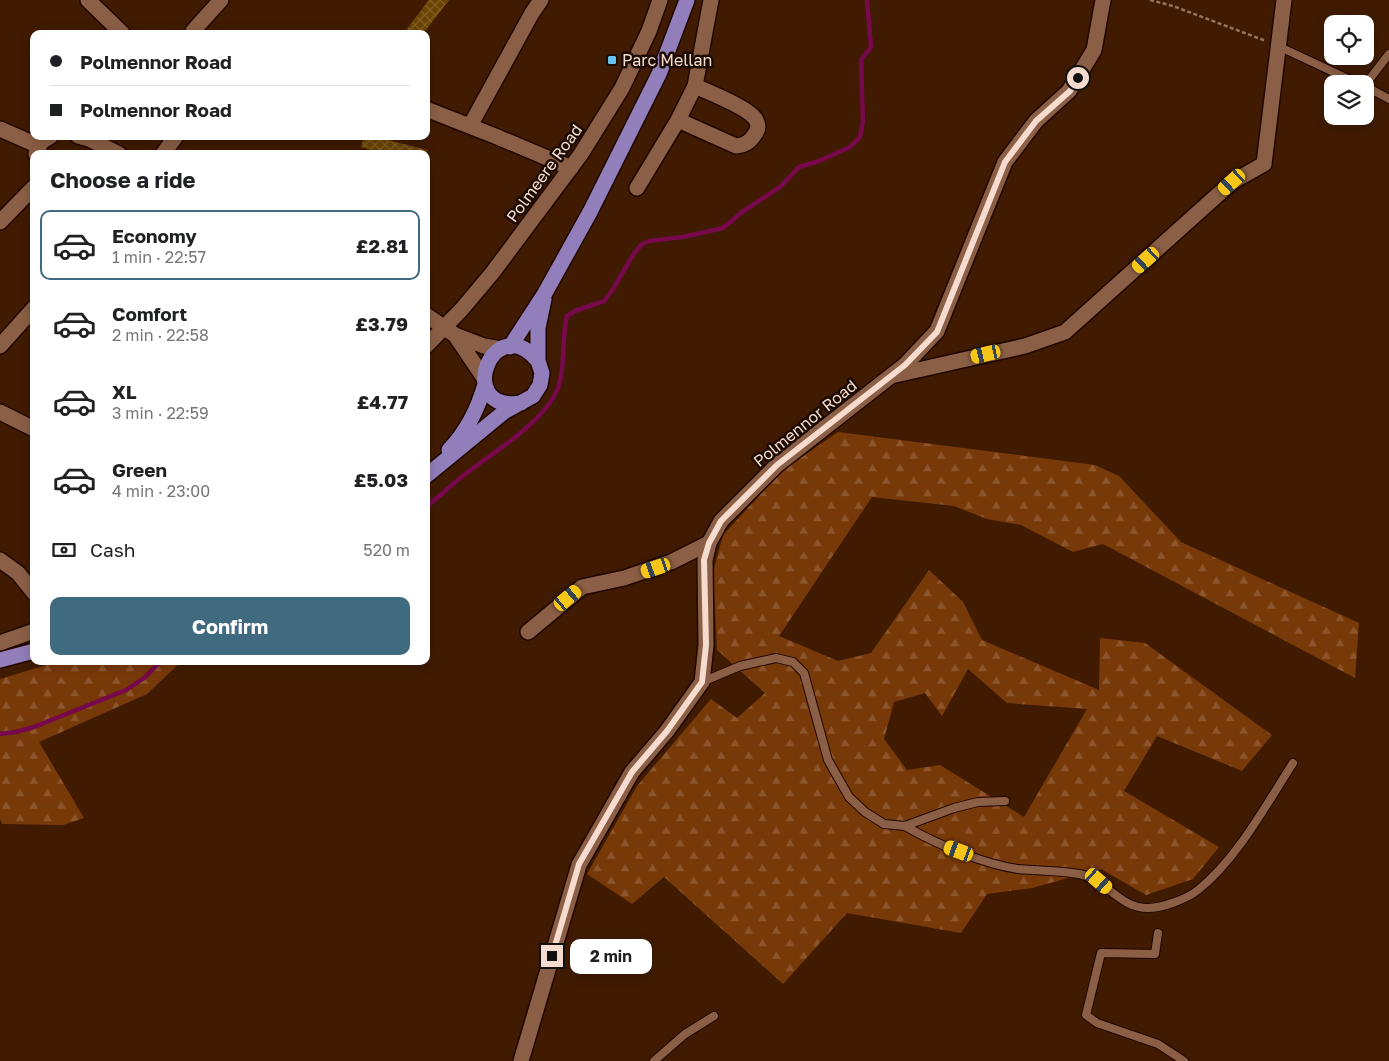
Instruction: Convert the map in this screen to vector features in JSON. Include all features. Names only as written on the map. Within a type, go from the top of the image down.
[{"type":"highway","points":[[506,348],[546,293],[590,212],[650,91],[687,0]]},
{"type":"highway","points":[[538,362],[538,328],[546,293]]},
{"type":"highway","points":[[430,472],[458,441],[470,422],[480,402],[485,381],[485,369],[493,354],[506,348],[521,348],[531,353],[538,362],[542,373],[540,385],[533,396],[504,412],[430,473]]},
{"type":"highway","points":[[485,381],[491,394],[500,401],[511,404],[523,402]]},
{"type":"highway","points":[[0,660],[30,652]]},
{"type":"street","points":[[88,0],[119,30]]},
{"type":"street","points":[[194,30],[221,0]]},
{"type":"street","points":[[470,126],[541,0]]},
{"type":"street","name":"Polmeere Road","points":[[430,343],[449,331],[462,309],[493,272],[570,168],[622,88],[649,31],[660,0]]},
{"type":"street","points":[[637,188],[678,120],[695,86],[711,0]]},
{"type":"street","name":"Polmennor Road","points":[[520,1061],[579,864],[632,772],[667,731],[702,682],[706,645],[704,560],[709,543],[721,521],[777,465],[905,365],[937,332],[1005,162],[1036,121],[1070,91],[1094,50],[1103,0]]},
{"type":"street","points":[[891,376],[1025,346],[1065,332],[1232,182],[1264,164],[1280,47],[1284,0]]},
{"type":"street","points":[[678,120],[736,146],[745,144],[752,139],[758,130],[757,120],[749,112],[695,86]]},
{"type":"street","points":[[430,111],[570,168]]},
{"type":"street","points":[[0,129],[42,145]]},
{"type":"street","points":[[91,140],[112,150]]},
{"type":"street","points":[[0,222],[30,190]]},
{"type":"street","points":[[0,346],[30,312]]},
{"type":"street","points":[[430,318],[449,331],[484,346],[506,348]]},
{"type":"street","points":[[449,331],[485,381]]},
{"type":"street","points":[[0,412],[30,427]]},
{"type":"street","points":[[528,632],[582,587],[624,578],[652,569],[671,562],[709,543]]},
{"type":"street","points":[[0,560],[18,573],[30,588]]},
{"type":"street","points":[[0,643],[30,632]]},
{"type":"lane","points":[[1280,47],[1340,75]]},
{"type":"lane","points":[[1373,75],[1389,54]]},
{"type":"lane","points":[[1374,90],[1389,99]]},
{"type":"lane","points":[[702,682],[740,666],[776,658],[792,662],[804,674],[828,760],[849,797],[865,812],[884,824],[905,826],[928,839],[984,860],[1018,868],[1081,874],[1099,881],[1126,903],[1148,908],[1173,903],[1197,892],[1218,871],[1252,828],[1293,763]]},
{"type":"lane","points":[[905,826],[962,806],[978,802],[1005,801]]},
{"type":"lane","points":[[1158,933],[1155,954],[1101,953],[1086,1015],[1096,1023],[1158,1044],[1184,1061]]},
{"type":"lane","points":[[654,1061],[685,1034],[714,1016]]},
{"type":"path","points":[[1150,0],[1173,6],[1280,47]]},
{"type":"green space","points":[[838,432],[1095,465],[1119,476],[1181,542],[1359,623],[1355,678],[1103,544],[1073,552],[1021,525],[987,519],[954,506],[872,497],[779,636],[838,661],[871,653],[929,570],[963,602],[982,640],[1099,690],[1100,638],[1145,643],[1272,735],[1242,771],[1157,736],[1124,791],[1219,847],[1193,879],[1146,895],[1101,869],[1032,888],[987,894],[961,933],[847,913],[783,984],[664,877],[632,904],[587,874],[637,786],[711,699],[737,718],[765,693],[717,650],[713,572],[723,535],[782,471]],"holes":[[[968,669],[1007,703],[1087,709],[1024,817],[940,765],[907,770],[884,739],[894,702],[925,693],[942,716]]]},
{"type":"green space","points":[[47,665],[178,665],[147,694],[39,742],[84,818],[63,825],[2,824],[0,819],[0,679]]},
{"type":"building","points":[[429,0],[449,0],[426,30],[406,30]]},
{"type":"building","points":[[363,140],[388,140],[427,150],[372,150],[361,147]]},
{"type":"waterway","points":[[430,504],[530,425],[551,401],[558,388],[560,379],[567,316],[575,311],[604,301],[641,245],[649,241],[683,237],[723,228],[742,212],[780,187],[799,167],[819,161],[850,147],[860,137],[863,121],[861,60],[871,47],[867,0]]},
{"type":"waterway","points":[[0,734],[34,727],[126,690],[144,678],[157,665]]},
{"type":"place","name":"Parc Mellan","points":[[612,60]]},
{"type":"route","points":[[552,956],[579,864],[632,772],[667,731],[702,682],[706,645],[704,560],[709,543],[721,521],[777,465],[905,365],[937,332],[1005,162],[1036,121],[1070,91],[1078,78]]}]
